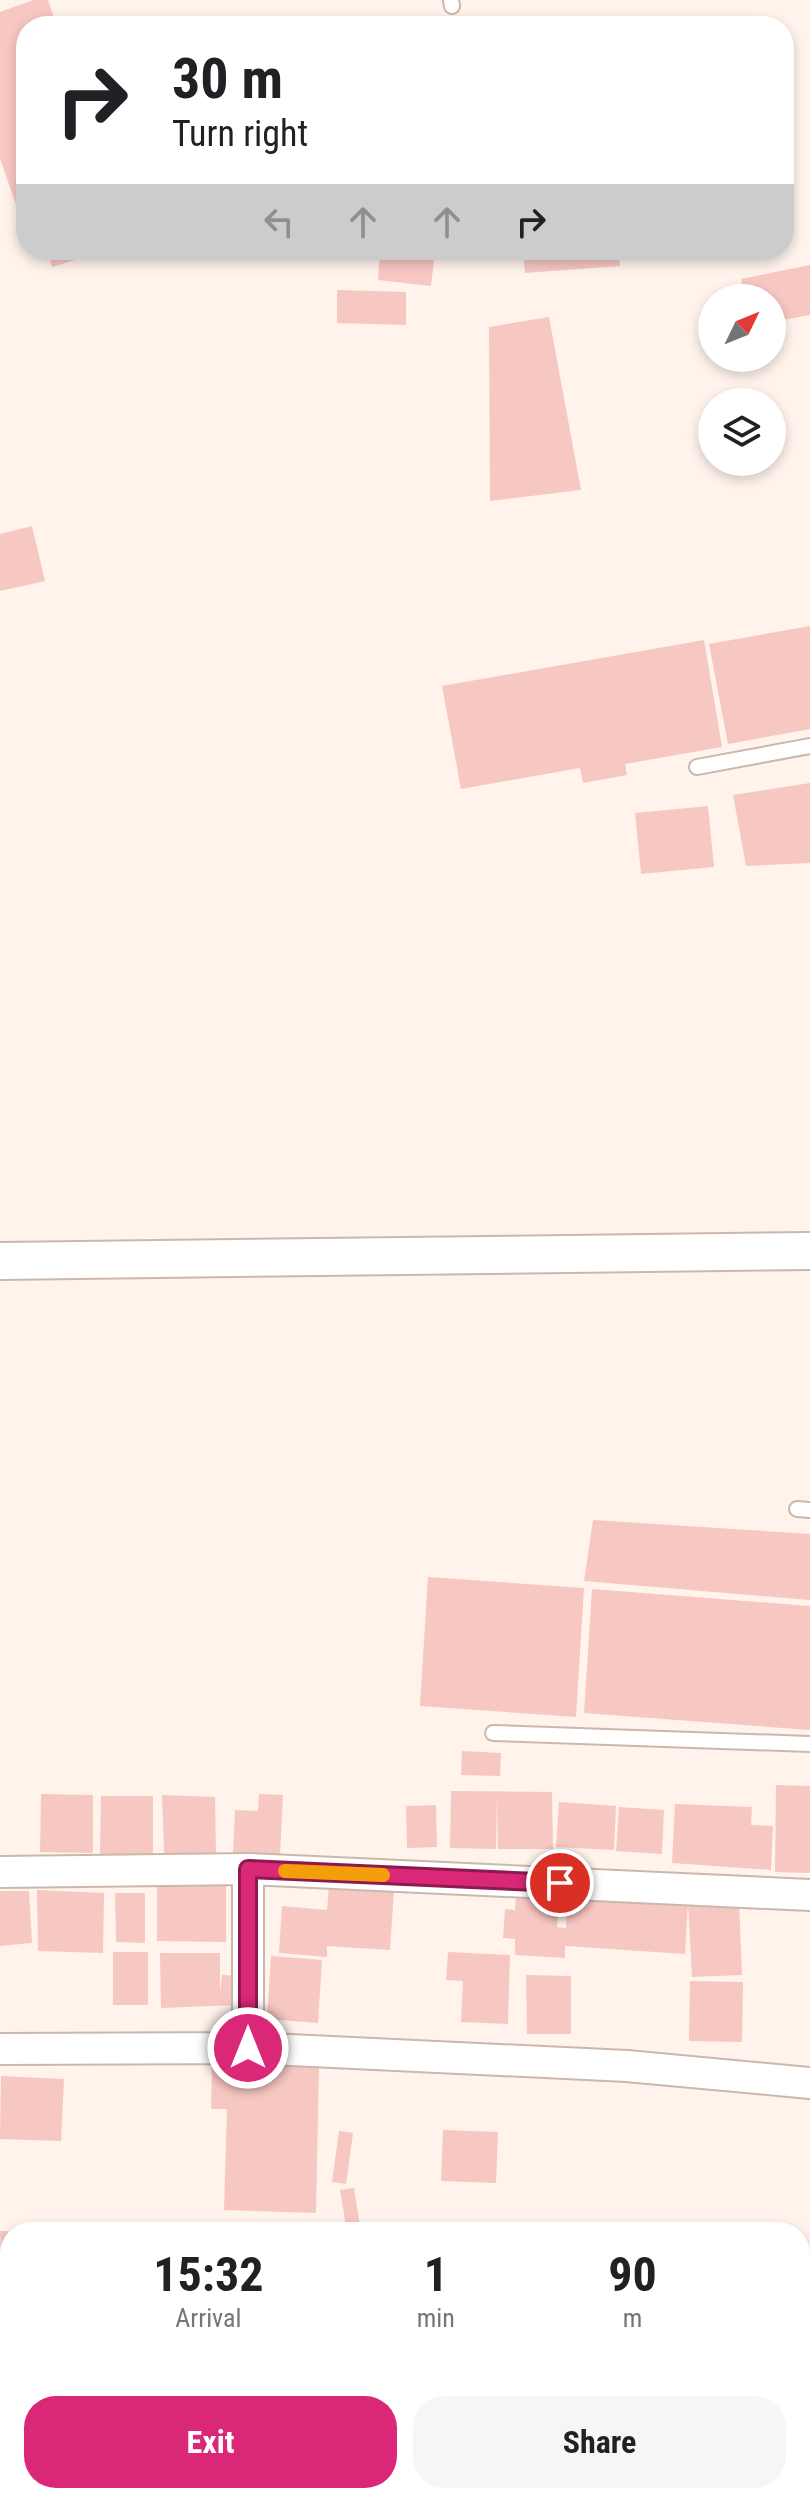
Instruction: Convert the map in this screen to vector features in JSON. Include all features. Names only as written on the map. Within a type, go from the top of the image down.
[{"type":"street","points":[[0,1261],[810,1251]]},
{"type":"street","points":[[248,1869],[248,2048]]},
{"type":"street","points":[[0,1872],[248,1869],[810,1895]]},
{"type":"street","points":[[0,2049],[248,2048],[627,2066],[810,2083]]},
{"type":"lane","points":[[697,767],[810,746]]},
{"type":"lane","points":[[493,1733],[810,1744]]},
{"type":"building","points":[[33,0],[48,0],[54,16],[16,16],[16,204],[0,159],[0,12]]},
{"type":"building","points":[[50,260],[75,260],[52,267]]},
{"type":"building","points":[[379,260],[434,260],[431,286],[378,280]]},
{"type":"building","points":[[524,260],[619,260],[620,266],[525,273]]},
{"type":"building","points":[[810,265],[810,315],[786,319],[786,284],[742,284],[741,279]]},
{"type":"building","points":[[337,290],[406,292],[406,325],[337,323]]},
{"type":"building","points":[[549,317],[581,490],[490,501],[489,327]]},
{"type":"building","points":[[32,526],[45,581],[0,591],[0,534]]},
{"type":"building","points":[[810,626],[810,729],[728,744],[709,644]]},
{"type":"building","points":[[704,640],[722,747],[625,764],[627,775],[583,783],[580,768],[461,789],[442,686]]},
{"type":"building","points":[[810,783],[810,863],[746,866],[733,795]]},
{"type":"building","points":[[708,806],[714,867],[641,874],[635,813]]},
{"type":"building","points":[[593,1520],[810,1534],[810,1600],[584,1581]]},
{"type":"building","points":[[428,1577],[584,1588],[576,1717],[420,1706]]},
{"type":"building","points":[[592,1589],[810,1606],[810,1730],[584,1713]]},
{"type":"building","points":[[462,1751],[501,1753],[500,1776],[461,1775]]},
{"type":"building","points":[[776,1785],[810,1786],[810,1873],[775,1872]]},
{"type":"building","points":[[451,1791],[552,1792],[553,1849],[498,1849],[497,1796],[496,1849],[450,1848]]},
{"type":"building","points":[[41,1794],[93,1795],[93,1853],[40,1852]]},
{"type":"building","points":[[259,1794],[283,1795],[280,1856],[233,1854],[235,1810],[258,1811]]},
{"type":"building","points":[[162,1795],[215,1797],[216,1853],[164,1853]]},
{"type":"building","points":[[101,1796],[153,1796],[153,1855],[100,1854]]},
{"type":"building","points":[[559,1802],[616,1806],[614,1850],[556,1847]]},
{"type":"building","points":[[675,1804],[752,1807],[751,1825],[773,1826],[771,1870],[672,1863]]},
{"type":"building","points":[[436,1805],[437,1847],[407,1848],[406,1806]]},
{"type":"building","points":[[619,1807],[664,1810],[662,1854],[616,1851]]},
{"type":"building","points":[[157,1882],[226,1882],[226,1942],[157,1941]]},
{"type":"building","points":[[329,1886],[394,1891],[390,1950],[327,1946],[327,1957],[279,1953],[282,1906],[327,1910]]},
{"type":"building","points":[[37,1890],[104,1893],[103,1953],[38,1951]]},
{"type":"building","points":[[0,1891],[29,1891],[32,1943],[0,1946]]},
{"type":"building","points":[[115,1893],[145,1893],[145,1943],[116,1942]]},
{"type":"building","points":[[516,1894],[559,1897],[557,1927],[566,1928],[568,1896],[739,1901],[742,1975],[692,1977],[688,1903],[685,1954],[565,1946],[565,1958],[515,1955],[515,1939],[503,1938],[505,1909],[515,1910]]},
{"type":"building","points":[[113,1952],[148,1952],[148,2005],[113,2005]]},
{"type":"building","points":[[448,1952],[510,1955],[508,2024],[461,2022],[463,1981],[446,1980]]},
{"type":"building","points":[[160,1953],[220,1953],[220,1994],[222,1975],[238,1976],[237,2005],[161,2008]]},
{"type":"building","points":[[271,1956],[322,1960],[318,2023],[267,2019]]},
{"type":"building","points":[[526,1975],[571,1976],[571,2034],[527,2034]]},
{"type":"building","points":[[690,1981],[743,1982],[742,2042],[689,2041]]},
{"type":"building","points":[[212,2064],[319,2066],[316,2213],[224,2210],[227,2109],[211,2109]]},
{"type":"building","points":[[1,2076],[64,2079],[61,2141],[0,2139]]},
{"type":"building","points":[[443,2130],[498,2132],[496,2183],[441,2181]]},
{"type":"building","points":[[339,2131],[353,2133],[346,2184],[332,2182]]},
{"type":"building","points":[[354,2188],[359,2222],[345,2222],[340,2190]]},
{"type":"slow traffic","points":[[285,1871],[383,1875]]},
{"type":"route","points":[[248,2048],[248,1869],[560,1883]]}]
